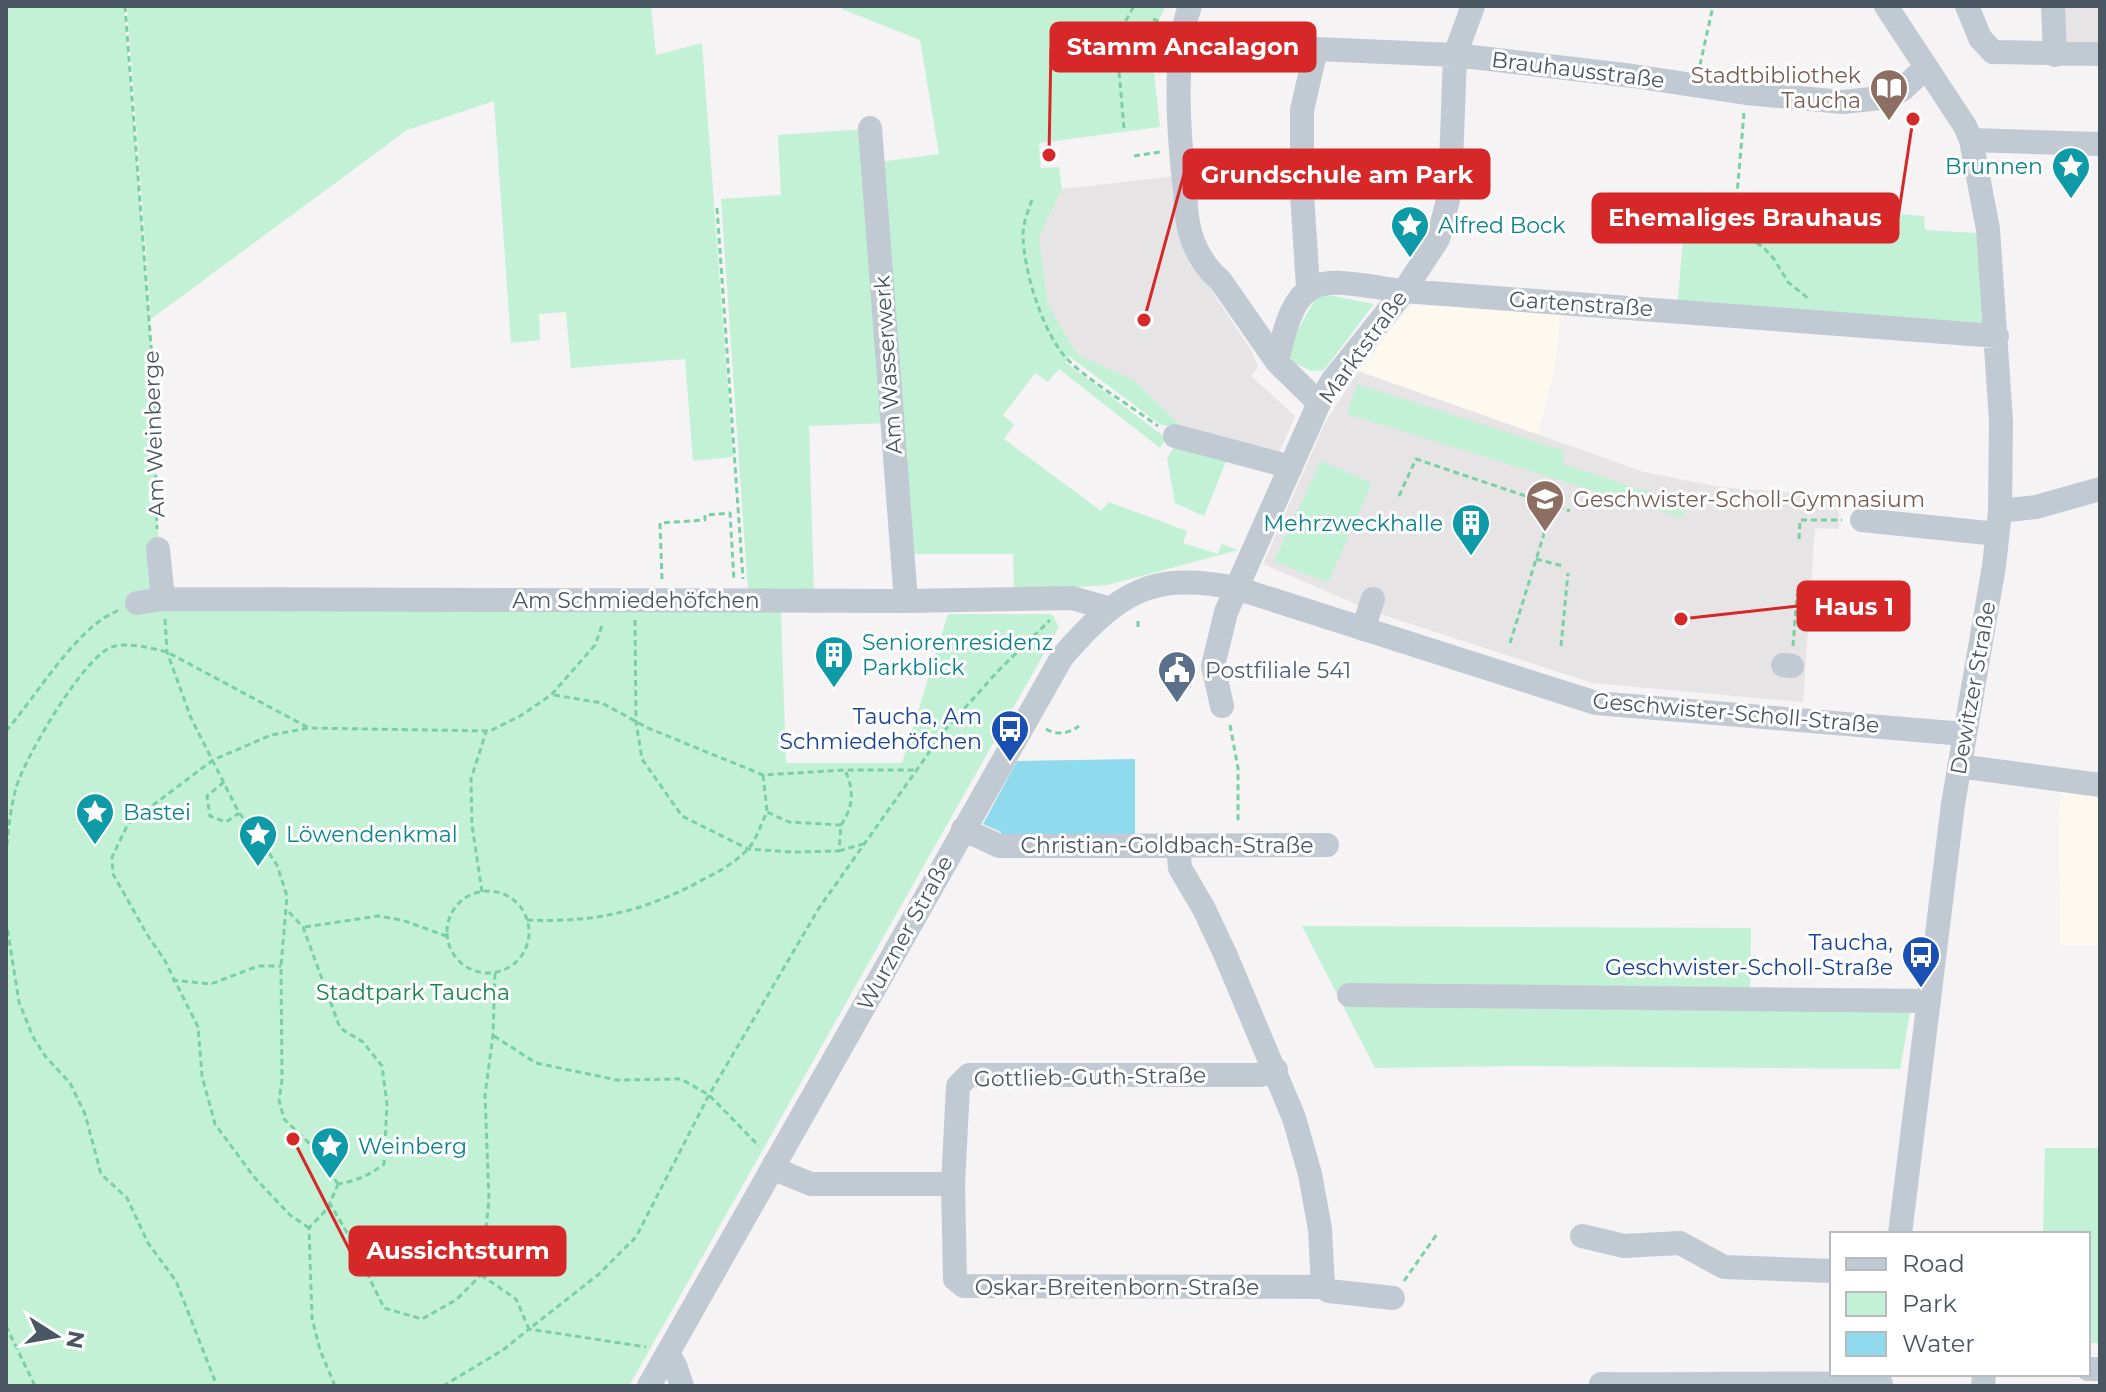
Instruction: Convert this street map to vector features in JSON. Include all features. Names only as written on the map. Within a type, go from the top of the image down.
[{"type":"street","points":[[1190,6],[1183,32],[1180,90],[1181,149],[1189,229],[1209,271],[1220,280],[1277,362],[1319,403]]},
{"type":"street","name":"Marktstraße","points":[[1222,706],[1213,666],[1226,612],[1319,403],[1332,381],[1404,291],[1438,239],[1450,192],[1455,55],[1473,6]]},
{"type":"street","name":"Dewitzer Straße","points":[[1886,6],[1965,126],[1971,140],[1988,229],[2001,421],[1999,523],[1994,566],[1959,766],[1900,1232]]},
{"type":"street","points":[[1967,6],[1980,38],[1993,52],[2100,54]]},
{"type":"street","points":[[2053,6],[2055,55]]},
{"type":"street","name":"Brauhausstraße","points":[[1308,287],[1302,194],[1302,110],[1316,49],[1455,55],[1746,93],[1843,102],[1890,97],[1925,68]]},
{"type":"street","name":"Am Wasserwerk","points":[[870,128],[906,601]]},
{"type":"street","points":[[1971,140],[2100,144]]},
{"type":"street","name":"Gartenstraße","points":[[1308,287],[1322,282],[1404,291],[1997,336]]},
{"type":"street","points":[[1277,362],[1284,327],[1308,287]]},
{"type":"street","points":[[1175,436],[1255,461],[1291,467]]},
{"type":"street","points":[[1862,520],[1999,523],[2036,507],[2100,489]]},
{"type":"street","name":"Am Weinberge","points":[[158,549],[163,599]]},
{"type":"street","name":"Wurzner Straße","points":[[649,1386],[1062,657],[1108,608],[1138,593],[1169,582],[1204,581],[1236,588]]},
{"type":"street","name":"Geschwister-Scholl-Straße","points":[[1236,588],[1596,703],[1964,734]]},
{"type":"street","name":"Am Schmiedehöfchen","points":[[137,603],[163,599],[608,600],[740,595],[906,601],[1072,598],[1108,608]]},
{"type":"street","points":[[1363,629],[1373,599]]},
{"type":"street","points":[[1959,766],[2100,785]]},
{"type":"street","name":"Christian-Goldbach-Straße","points":[[963,829],[999,846],[1327,845]]},
{"type":"street","points":[[1178,845],[1180,868],[1204,909],[1276,1070],[1310,1174],[1320,1229],[1323,1287],[1329,1291],[1393,1298]]},
{"type":"street","points":[[1349,995],[1929,1001]]},
{"type":"street","name":"Gottlieb-Guth-Straße","points":[[953,1184],[958,1086],[969,1075],[1260,1075],[1276,1070]]},
{"type":"street","points":[[774,1164],[784,1173],[811,1184],[953,1184]]},
{"type":"street","name":"Oskar-Breitenborn-Straße","points":[[953,1184],[955,1279],[964,1286],[1323,1287]]},
{"type":"street","points":[[1582,1236],[1624,1246],[1680,1243],[1724,1267],[1830,1271]]},
{"type":"street","points":[[668,1353],[682,1386]]},
{"type":"street","points":[[1601,1384],[1769,1385],[1882,1381]]},
{"type":"path","name":"Am Weinberge","points":[[125,6],[154,385],[158,549]]},
{"type":"path","points":[[1696,85],[1713,6]]},
{"type":"path","points":[[1124,128],[1116,38],[1133,7]]},
{"type":"path","points":[[1746,93],[1735,217],[1738,230],[1763,247],[1788,282],[1811,301],[1812,323]]},
{"type":"path","points":[[1032,200],[1023,238],[1037,306],[1052,335],[1068,360],[1175,436]]},
{"type":"path","points":[[717,208],[740,595]]},
{"type":"path","points":[[1399,496],[1416,459],[1570,511]]},
{"type":"path","points":[[1510,643],[1553,505]]},
{"type":"path","points":[[663,592],[660,523],[705,520],[705,515],[730,513],[740,595]]},
{"type":"path","points":[[1799,539],[1800,520],[1862,520]]},
{"type":"path","points":[[1536,559],[1563,566]]},
{"type":"path","points":[[1561,646],[1568,573]]},
{"type":"path","points":[[1788,665],[1797,594]]},
{"type":"path","points":[[163,599],[167,652],[191,718],[239,813],[277,865],[287,896],[281,966],[282,1080],[279,1100],[284,1119],[312,1146],[338,1184]]},
{"type":"path","points":[[635,599],[636,722],[642,759],[682,816],[748,849],[839,851],[868,842]]},
{"type":"path","points":[[309,1228],[290,1215],[254,1177],[215,1124],[202,1076],[198,1027],[172,980],[170,970],[113,874],[112,857],[128,824],[213,760],[271,735],[309,728],[486,732],[520,716],[551,695],[595,645],[608,600]]},
{"type":"path","points":[[6,731],[69,650],[108,614],[137,603]]},
{"type":"path","points":[[443,1386],[503,1350],[599,1274],[636,1237],[709,1095],[819,908],[945,730],[998,671],[1055,615]]},
{"type":"path","points":[[1138,617],[1138,627]]},
{"type":"path","points":[[6,855],[17,785],[48,720],[92,663],[111,647],[142,646],[167,652],[309,728]]},
{"type":"path","points":[[1178,676],[1193,670]]},
{"type":"path","points":[[551,695],[602,703],[636,722],[763,775],[917,770]]},
{"type":"path","points":[[1222,706],[1233,736],[1238,768],[1238,844]]},
{"type":"path","points":[[1043,728],[1051,732],[1071,732],[1079,726]]},
{"type":"path","points":[[482,892],[472,825],[471,779],[486,732]]},
{"type":"path","points":[[839,851],[841,825],[848,815],[852,799],[852,786],[845,770]]},
{"type":"path","points":[[527,920],[606,917],[639,909],[724,869],[748,849],[767,812],[763,775]]},
{"type":"path","points":[[224,782],[207,796],[210,816],[226,822],[239,813]]},
{"type":"path","points":[[767,812],[789,822],[841,825]]},
{"type":"path","points":[[491,891],[510,897],[527,920],[529,939],[521,957],[505,969],[485,973],[466,966],[452,950],[450,920],[454,910],[467,897],[491,891]]},
{"type":"path","points":[[288,912],[303,927],[340,1028],[363,1042],[382,1066],[387,1104],[384,1164],[373,1173],[338,1184]]},
{"type":"path","points":[[303,927],[378,916],[402,920],[449,937]]},
{"type":"path","points":[[6,920],[19,1002],[33,1037],[45,1056],[70,1083],[85,1114],[93,1155],[101,1174],[127,1198],[148,1243],[176,1281],[217,1386]]},
{"type":"path","points":[[172,980],[211,984],[258,966],[281,966]]},
{"type":"path","points":[[329,1202],[384,1308],[422,1319],[456,1300],[481,1275],[489,1200],[485,1095],[493,1035],[495,972]]},
{"type":"path","points":[[493,1035],[536,1063],[617,1080],[681,1079],[709,1095],[753,1138],[774,1164]]},
{"type":"path","points":[[335,1386],[320,1350],[312,1318],[309,1228],[328,1208],[338,1184]]},
{"type":"path","points":[[1393,1298],[1437,1234]]},
{"type":"path","points":[[481,1275],[516,1299],[529,1329]]},
{"type":"path","points":[[6,1326],[35,1386]]},
{"type":"path","points":[[529,1329],[656,1347],[668,1353]]},
{"type":"shaded area","points":[[2064,6],[2100,6],[2100,44],[2067,47]]},
{"type":"shaded area","points":[[1176,176],[1189,243],[1215,296],[1251,350],[1258,367],[1251,376],[1295,416],[1279,453],[1187,430],[1134,380],[1078,355],[1048,304],[1039,237],[1062,189]]},
{"type":"shaded area","points":[[1411,305],[1561,311],[1555,367],[1537,436],[1358,371]]},
{"type":"shaded area","name":"Geschwister-Scholl-Gymnasium","points":[[1358,371],[1644,472],[1720,487],[1839,497],[1839,529],[1815,528],[1803,702],[1592,683],[1374,612],[1263,564],[1325,423]]},
{"type":"shaded area","points":[[2062,790],[2100,796],[2100,945],[2060,945],[2059,810]]},
{"type":"green space","name":"Stadtpark Taucha","points":[[6,6],[124,6],[150,322],[161,607],[781,612],[786,763],[902,763],[948,614],[1052,614],[1059,627],[629,1386],[6,1386]]},
{"type":"green space","points":[[127,6],[651,6],[656,55],[702,43],[733,457],[693,461],[685,359],[571,368],[566,312],[539,314],[540,340],[511,343],[494,101],[407,130],[151,319]]},
{"type":"green space","points":[[842,6],[1166,6],[1150,36],[1160,127],[1039,143],[1041,168],[1059,167],[1062,189],[1039,237],[1048,304],[1078,355],[1134,380],[1180,425],[1179,428],[1161,425],[1069,356],[1065,362],[1166,438],[1160,448],[1059,369],[1048,382],[1035,373],[1003,415],[1014,425],[1004,439],[1101,511],[1109,502],[1187,531],[1183,543],[1218,554],[1222,544],[1238,550],[1108,585],[1014,591],[1013,554],[909,554],[880,162],[939,154],[920,40],[842,9]]},
{"type":"green space","points":[[866,129],[889,423],[809,426],[814,593],[748,592],[721,199],[781,195],[778,135]]},
{"type":"green space","points":[[1732,201],[1924,216],[1925,230],[1978,233],[1986,323],[1678,301],[1685,209],[1730,213]]},
{"type":"green space","points":[[1323,294],[1374,304],[1324,370],[1311,371],[1292,362],[1288,348],[1315,299]]},
{"type":"green space","points":[[1357,384],[1565,451],[1562,464],[1687,504],[1682,518],[1347,414]]},
{"type":"green space","points":[[1177,443],[1228,457],[1204,516],[1175,503],[1167,458]]},
{"type":"green space","points":[[1321,461],[1372,483],[1328,583],[1274,561]]},
{"type":"green space","points":[[1302,926],[1751,928],[1750,994],[1913,996],[1900,1069],[1375,1068]]},
{"type":"green space","points":[[2045,1148],[2100,1148],[2100,1343],[2090,1343],[2090,1232],[2043,1232]]},
{"type":"water","points":[[1135,759],[1135,838],[1000,839],[1001,832],[983,824],[1017,761]]},
{"type":"place","name":"Ehemaliges Brauhaus","points":[[1913,119]]},
{"type":"place","name":"Stadtbibliothek Taucha","points":[[1889,122]]},
{"type":"place","name":"Stamm Ancalagon","points":[[1049,155]]},
{"type":"place","name":"Brunnen","points":[[2071,200]]},
{"type":"place","name":"Alfred Bock","points":[[1410,259]]},
{"type":"place","name":"Grundschule am Park","points":[[1144,320]]},
{"type":"place","name":"Geschwister-Scholl-Gymnasium","points":[[1545,533]]},
{"type":"place","name":"Mehrzweckhalle","points":[[1471,557]]},
{"type":"place","name":"Haus 1","points":[[1681,619]]},
{"type":"place","name":"Seniorenresidenz Parkblick","points":[[834,689]]},
{"type":"place","name":"Postfiliale 541","points":[[1177,704]]},
{"type":"place","name":"Taucha, Am Schmiedehöfchen","points":[[1010,763]]},
{"type":"place","name":"Bastei","points":[[95,846]]},
{"type":"place","name":"Löwendenkmal","points":[[258,868]]},
{"type":"place","name":"Taucha, Geschwister-Scholl-Straße","points":[[1921,989]]},
{"type":"place","name":"Aussichtsturm","points":[[293,1139]]},
{"type":"place","name":"Weinberg","points":[[330,1180]]}]
